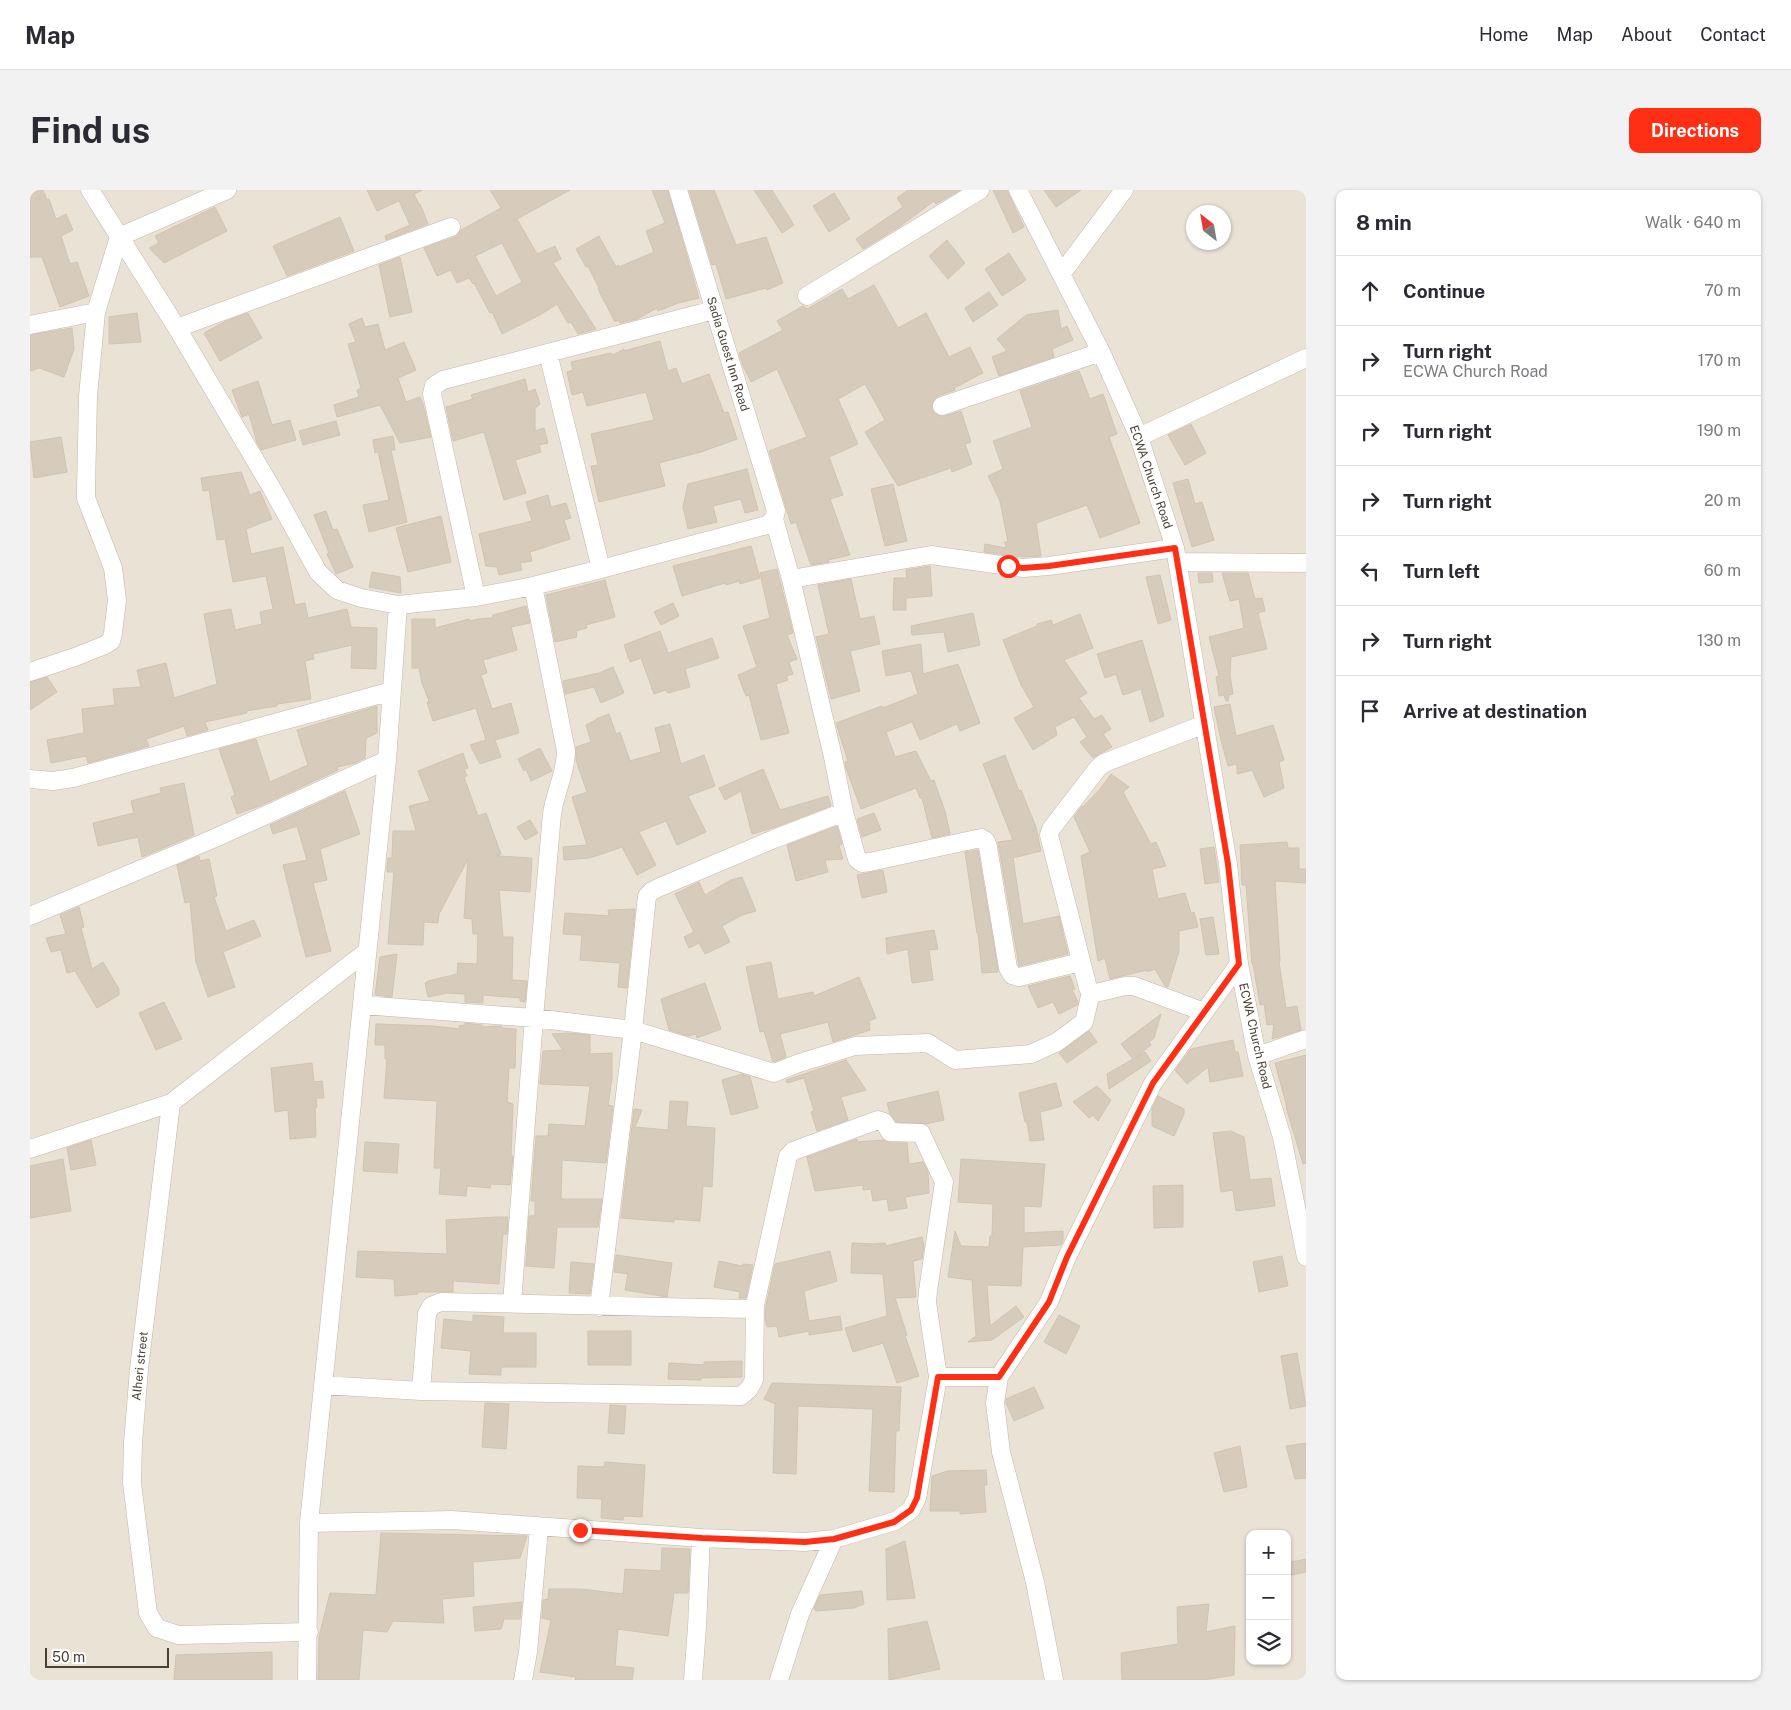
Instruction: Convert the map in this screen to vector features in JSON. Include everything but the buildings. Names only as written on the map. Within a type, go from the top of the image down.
[{"type":"street","points":[[90,190],[177,328],[274,492],[318,572],[336,590],[361,598],[398,605],[476,597],[533,586],[601,569],[767,525],[774,519]]},
{"type":"street","points":[[30,672],[105,645],[111,641],[114,633],[118,600],[113,568],[86,498],[88,396],[96,312],[119,237],[227,190]]},
{"type":"street","name":"Sadia Guest Inn Road","points":[[678,190],[776,511],[774,519],[791,579],[844,812],[858,860],[862,863],[981,838],[986,841],[1008,968],[1012,975],[1019,977],[1081,962]]},
{"type":"street","points":[[807,296],[980,190]]},
{"type":"street","name":"ECWA Church Road","points":[[1018,190],[1101,352],[1139,437],[1176,555],[1228,864],[1239,964],[1257,1056],[1282,1137],[1306,1257]]},
{"type":"street","points":[[1062,273],[1124,190]]},
{"type":"street","points":[[177,328],[451,227]]},
{"type":"street","points":[[476,597],[432,394],[434,386],[443,380],[714,310]]},
{"type":"street","points":[[30,325],[96,312]]},
{"type":"street","points":[[942,406],[1101,352]]},
{"type":"street","points":[[548,353],[601,569]]},
{"type":"street","points":[[1139,437],[1306,358]]},
{"type":"street","points":[[791,579],[932,555],[1023,568],[1176,555],[1306,563]]},
{"type":"street","points":[[512,1303],[534,1018],[553,807],[566,763],[533,586]]},
{"type":"street","points":[[307,1680],[309,1523],[387,760],[398,605]]},
{"type":"street","points":[[30,779],[53,781],[73,778],[392,691]]},
{"type":"street","points":[[1204,1012],[1134,986],[1125,986],[1096,993],[1088,988],[1049,835],[1051,829],[1098,768],[1104,763],[1205,724]]},
{"type":"street","points":[[30,916],[215,838],[387,760]]},
{"type":"street","points":[[599,1306],[633,1030],[647,896],[660,887],[765,842],[844,812]]},
{"type":"street","points":[[30,1149],[171,1103],[366,952]]},
{"type":"street","points":[[1054,1680],[1035,1582],[1001,1452],[995,1403],[999,1377],[1049,1302],[1067,1257],[1153,1083],[1239,964]]},
{"type":"street","points":[[362,1005],[534,1018],[633,1030],[774,1073],[799,1063],[855,1046],[928,1043],[955,1060],[1031,1054],[1057,1042],[1084,1022],[1092,992]]},
{"type":"street","points":[[1257,1056],[1306,1039]]},
{"type":"street","name":"Alheri street","points":[[171,1103],[139,1368],[132,1451],[132,1483],[148,1613],[157,1628],[178,1635],[309,1632]]},
{"type":"street","points":[[309,1523],[452,1520],[539,1528],[805,1542],[834,1539],[894,1522],[911,1510],[917,1498],[938,1377],[927,1302],[944,1182],[920,1132],[890,1132],[884,1122],[878,1120],[793,1151],[788,1156],[755,1305],[754,1380],[749,1389],[741,1396],[421,1391],[323,1385]]},
{"type":"street","points":[[421,1391],[427,1314],[431,1306],[441,1302],[749,1309],[755,1305]]},
{"type":"street","points":[[938,1377],[999,1377]]},
{"type":"street","points":[[523,1680],[528,1652],[539,1528]]},
{"type":"street","points":[[693,1680],[702,1538]]},
{"type":"street","points":[[779,1680],[800,1614],[834,1539]]},
{"type":"shaded area","points":[[30,190],[1306,190],[1306,1680],[30,1680]]},
{"type":"route","points":[[580,1530],[805,1542],[834,1539],[894,1522],[911,1510],[917,1498],[938,1377],[999,1377],[1049,1302],[1067,1257],[1153,1083],[1239,964],[1228,864],[1175,548],[1049,566],[1023,568],[1008,566]]}]
